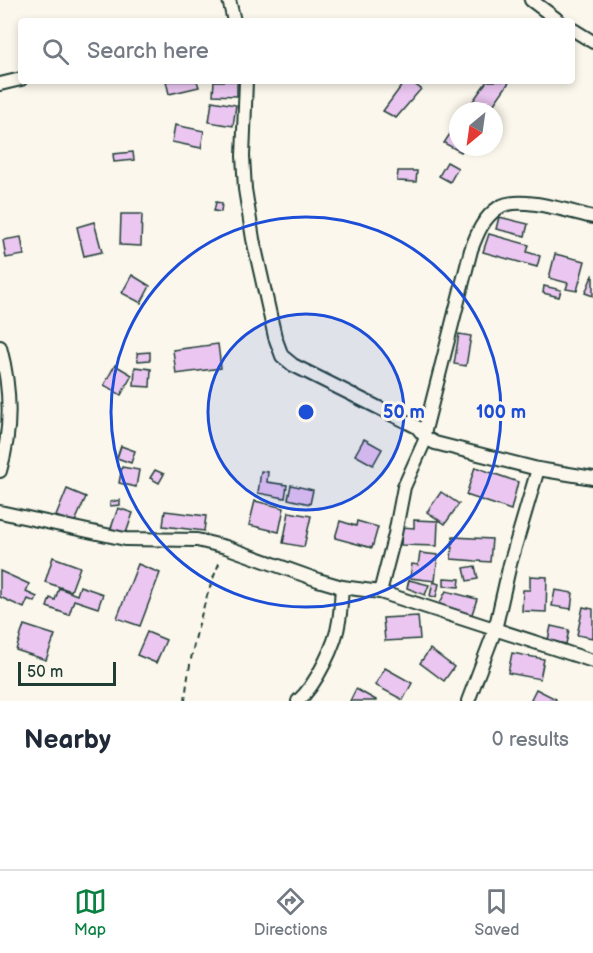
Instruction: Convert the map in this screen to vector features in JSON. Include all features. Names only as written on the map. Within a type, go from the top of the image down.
[{"type":"street","points":[[228,0],[233,18]]},
{"type":"street","points":[[531,0],[555,18]]},
{"type":"street","points":[[575,31],[593,42]]},
{"type":"street","points":[[0,84],[18,80]]},
{"type":"street","points":[[246,84],[243,156],[245,189],[253,239],[272,326],[282,356],[293,365],[417,427],[435,443],[538,469],[593,478]]},
{"type":"street","points":[[380,592],[404,487],[425,436],[471,250],[483,223],[498,207],[512,202],[593,217]]},
{"type":"street","points":[[0,347],[8,378],[9,416],[7,441],[0,471]]},
{"type":"street","points":[[468,701],[495,630],[510,564],[538,469]]},
{"type":"street","points":[[0,512],[125,538],[197,540],[226,547],[342,587],[380,592],[593,661]]},
{"type":"street","points":[[298,701],[304,695],[328,654],[339,623],[342,587]]},
{"type":"path","points":[[185,701],[208,588],[226,547]]},
{"type":"building","points":[[167,84],[198,84],[199,87],[169,94]]},
{"type":"building","points":[[214,84],[237,84],[237,96],[213,95]]},
{"type":"building","points":[[403,84],[414,84],[421,89],[396,118],[383,111]]},
{"type":"building","points":[[485,84],[508,84],[495,102],[472,102]]},
{"type":"building","points":[[212,101],[236,105],[233,126],[209,122]]},
{"type":"building","points":[[175,125],[204,131],[201,148],[172,142]]},
{"type":"building","points":[[449,136],[449,146],[444,143]]},
{"type":"building","points":[[133,152],[134,160],[114,162],[113,154]]},
{"type":"building","points":[[447,162],[458,168],[450,182],[439,176]]},
{"type":"building","points":[[398,171],[417,171],[416,182],[397,181]]},
{"type":"building","points":[[216,202],[222,203],[221,212],[214,211]]},
{"type":"building","points":[[121,214],[142,214],[141,246],[120,245]]},
{"type":"building","points":[[499,217],[528,224],[525,236],[496,229]]},
{"type":"building","points":[[94,222],[102,252],[84,256],[77,227]]},
{"type":"building","points":[[489,234],[529,245],[527,252],[540,256],[537,267],[483,252]]},
{"type":"building","points":[[21,237],[24,255],[6,258],[3,240]]},
{"type":"building","points":[[555,254],[585,261],[577,291],[566,289],[568,283],[549,278]]},
{"type":"building","points":[[593,274],[593,296],[585,293]]},
{"type":"building","points":[[132,275],[150,286],[141,303],[122,293]]},
{"type":"building","points":[[544,286],[561,290],[559,297],[543,293]]},
{"type":"building","points":[[459,334],[471,336],[466,366],[454,364]]},
{"type":"building","points":[[218,344],[221,368],[176,374],[173,350]]},
{"type":"building","points":[[150,352],[150,360],[138,361],[137,353]]},
{"type":"building","points":[[115,365],[132,375],[121,395],[104,385]]},
{"type":"building","points":[[135,367],[151,369],[150,387],[134,386]]},
{"type":"building","points":[[364,439],[382,449],[373,465],[355,455]]},
{"type":"building","points":[[121,446],[135,451],[131,463],[117,458]]},
{"type":"building","points":[[122,467],[139,470],[136,487],[119,483]]},
{"type":"building","points":[[475,467],[518,482],[511,510],[466,495]]},
{"type":"building","points":[[155,470],[164,474],[159,483],[150,478]]},
{"type":"building","points":[[261,471],[268,472],[267,482],[287,485],[285,498],[258,493]]},
{"type":"building","points":[[291,485],[313,490],[310,504],[288,499]]},
{"type":"building","points":[[67,489],[86,497],[74,524],[56,516]]},
{"type":"building","points":[[441,492],[459,504],[445,524],[427,512]]},
{"type":"building","points":[[120,500],[120,505],[110,506],[110,502]]},
{"type":"building","points":[[255,501],[284,508],[279,532],[249,525]]},
{"type":"building","points":[[118,508],[133,513],[125,536],[110,531]]},
{"type":"building","points":[[165,511],[206,516],[204,531],[163,526]]},
{"type":"building","points":[[289,512],[311,516],[304,547],[283,543]]},
{"type":"building","points":[[414,520],[438,521],[437,546],[401,545],[402,527],[414,528]]},
{"type":"building","points":[[340,521],[356,526],[357,521],[378,527],[372,548],[335,538]]},
{"type":"building","points":[[453,537],[492,539],[490,562],[451,559]]},
{"type":"building","points":[[420,553],[438,555],[435,581],[410,578],[412,564],[418,565]]},
{"type":"building","points":[[53,557],[80,567],[71,591],[45,582]]},
{"type":"building","points":[[138,564],[160,573],[140,626],[117,618]]},
{"type":"building","points":[[475,566],[478,579],[467,581],[464,568]]},
{"type":"building","points":[[0,571],[29,584],[26,592],[37,597],[35,602],[28,599],[24,608],[0,597]]},
{"type":"building","points":[[530,576],[547,577],[546,612],[522,611],[523,590],[530,590]]},
{"type":"building","points":[[444,578],[460,579],[459,587],[444,586]]},
{"type":"building","points":[[409,580],[429,585],[425,595],[407,588]]},
{"type":"building","points":[[433,582],[439,584],[436,597],[430,596]]},
{"type":"building","points":[[80,586],[103,594],[98,608],[74,600],[69,615],[47,607],[50,598],[55,600],[59,588],[77,595]]},
{"type":"building","points":[[555,590],[573,593],[571,609],[552,606]]},
{"type":"building","points":[[446,591],[477,599],[471,617],[438,607]]},
{"type":"building","points":[[583,607],[593,609],[593,638],[577,635]]},
{"type":"building","points":[[418,616],[420,639],[385,641],[383,618]]},
{"type":"building","points":[[24,625],[55,635],[46,660],[16,650]]},
{"type":"building","points":[[551,626],[569,630],[566,644],[548,640]]},
{"type":"building","points":[[147,632],[166,640],[156,663],[137,655]]},
{"type":"building","points":[[430,649],[454,667],[444,681],[420,663]]},
{"type":"building","points":[[512,653],[544,659],[540,679],[508,673]]},
{"type":"building","points":[[385,668],[412,683],[403,700],[375,685]]},
{"type":"building","points":[[356,689],[376,700],[376,701],[350,701]]},
{"type":"building","points":[[536,689],[556,699],[555,701],[530,701]]}]
